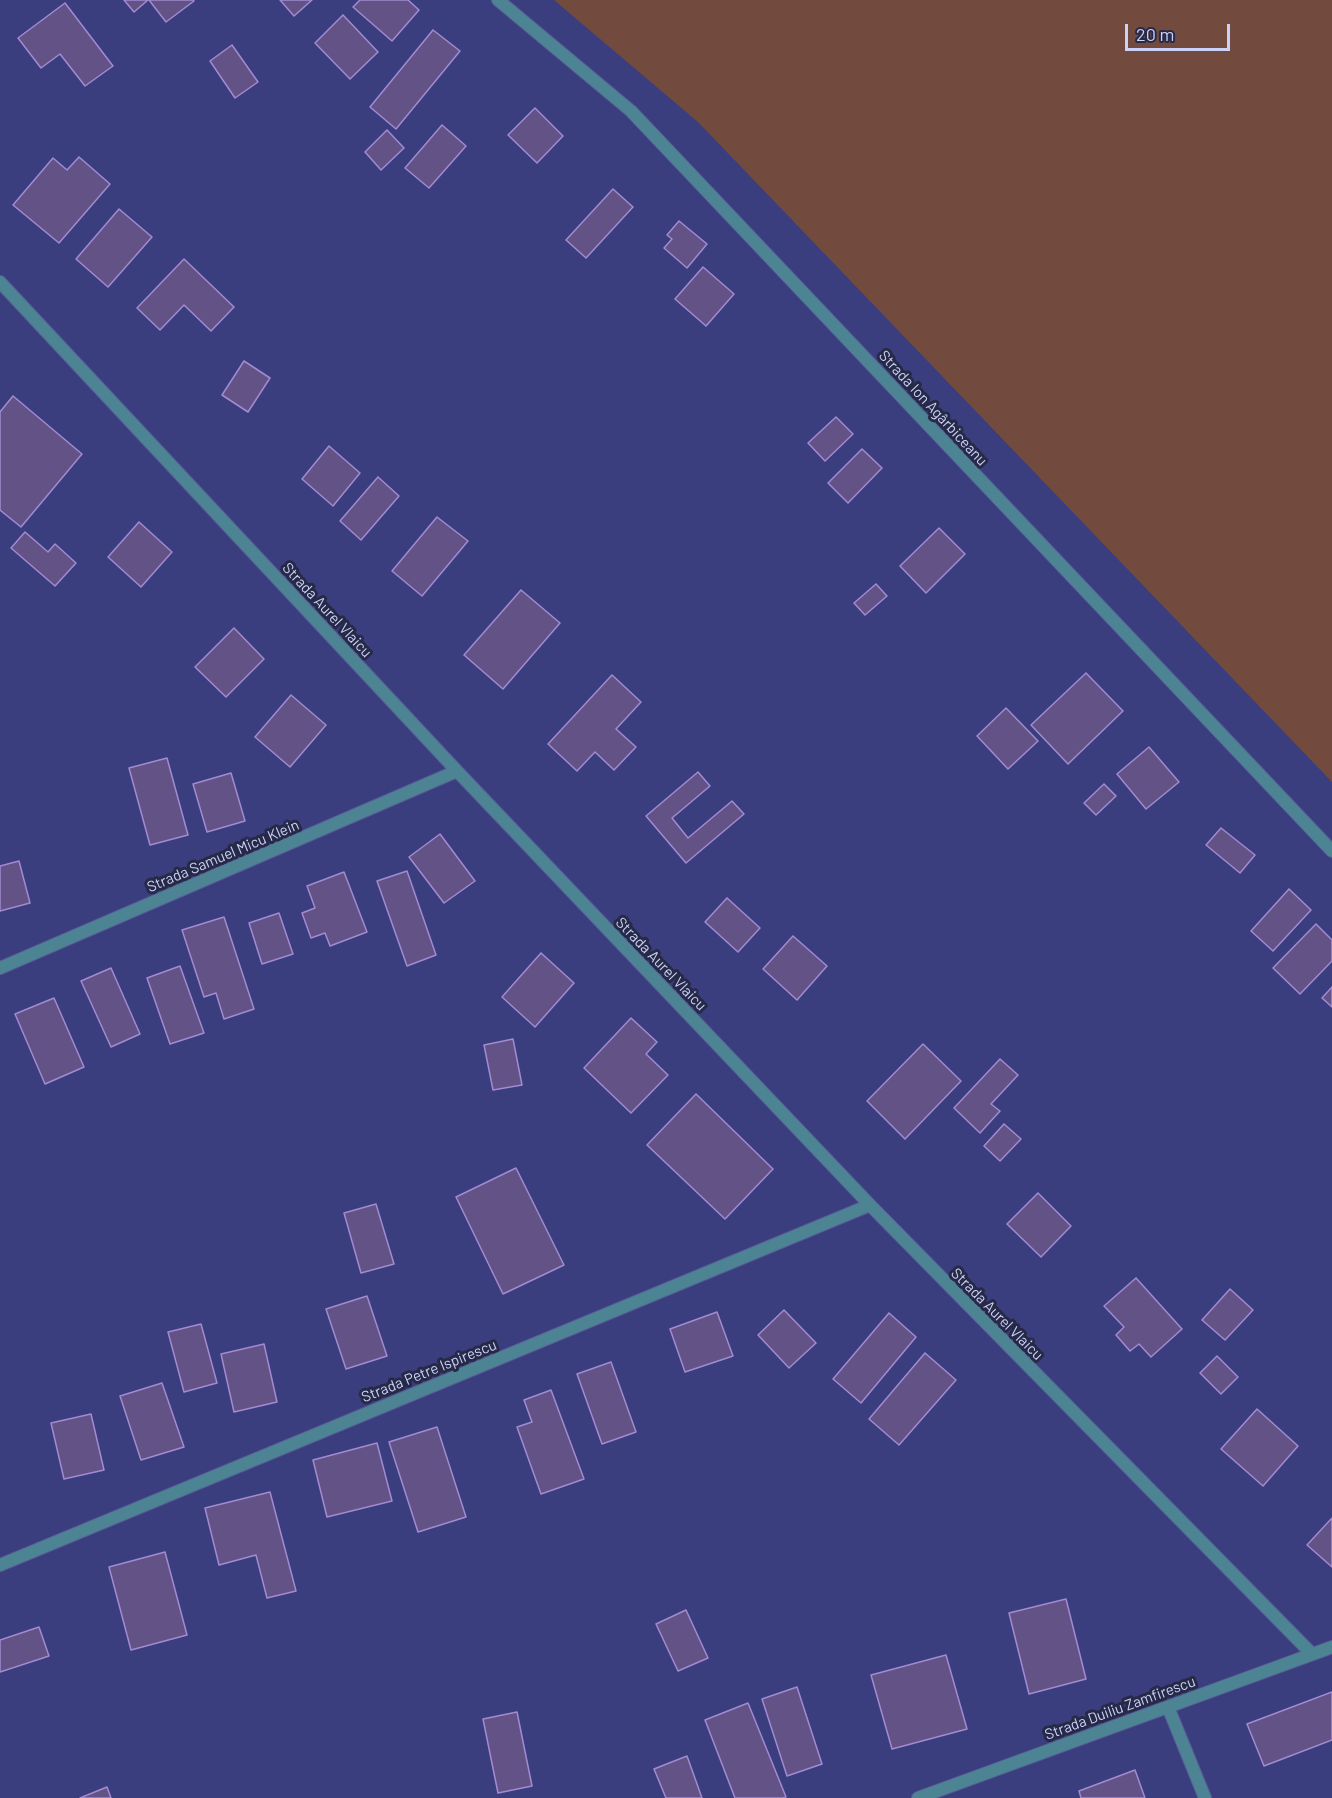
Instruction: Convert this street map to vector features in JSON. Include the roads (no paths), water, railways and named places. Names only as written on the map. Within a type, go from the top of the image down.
[{"type":"street","name":"Strada Ion Agârbiceanu","points":[[498,0],[631,111],[1332,851]]},
{"type":"street","name":"Strada Aurel Vlaicu","points":[[0,282],[457,771],[870,1205],[1312,1654]]},
{"type":"street","name":"Strada Samuel Micu Klein","points":[[0,968],[457,771]]},
{"type":"street","name":"Strada Petre Ispirescu","points":[[0,1565],[870,1205]]},
{"type":"street","name":"Strada Duiliu Zamfirescu","points":[[918,1798],[1332,1647]]},
{"type":"street","points":[[1168,1707],[1205,1798]]}]
